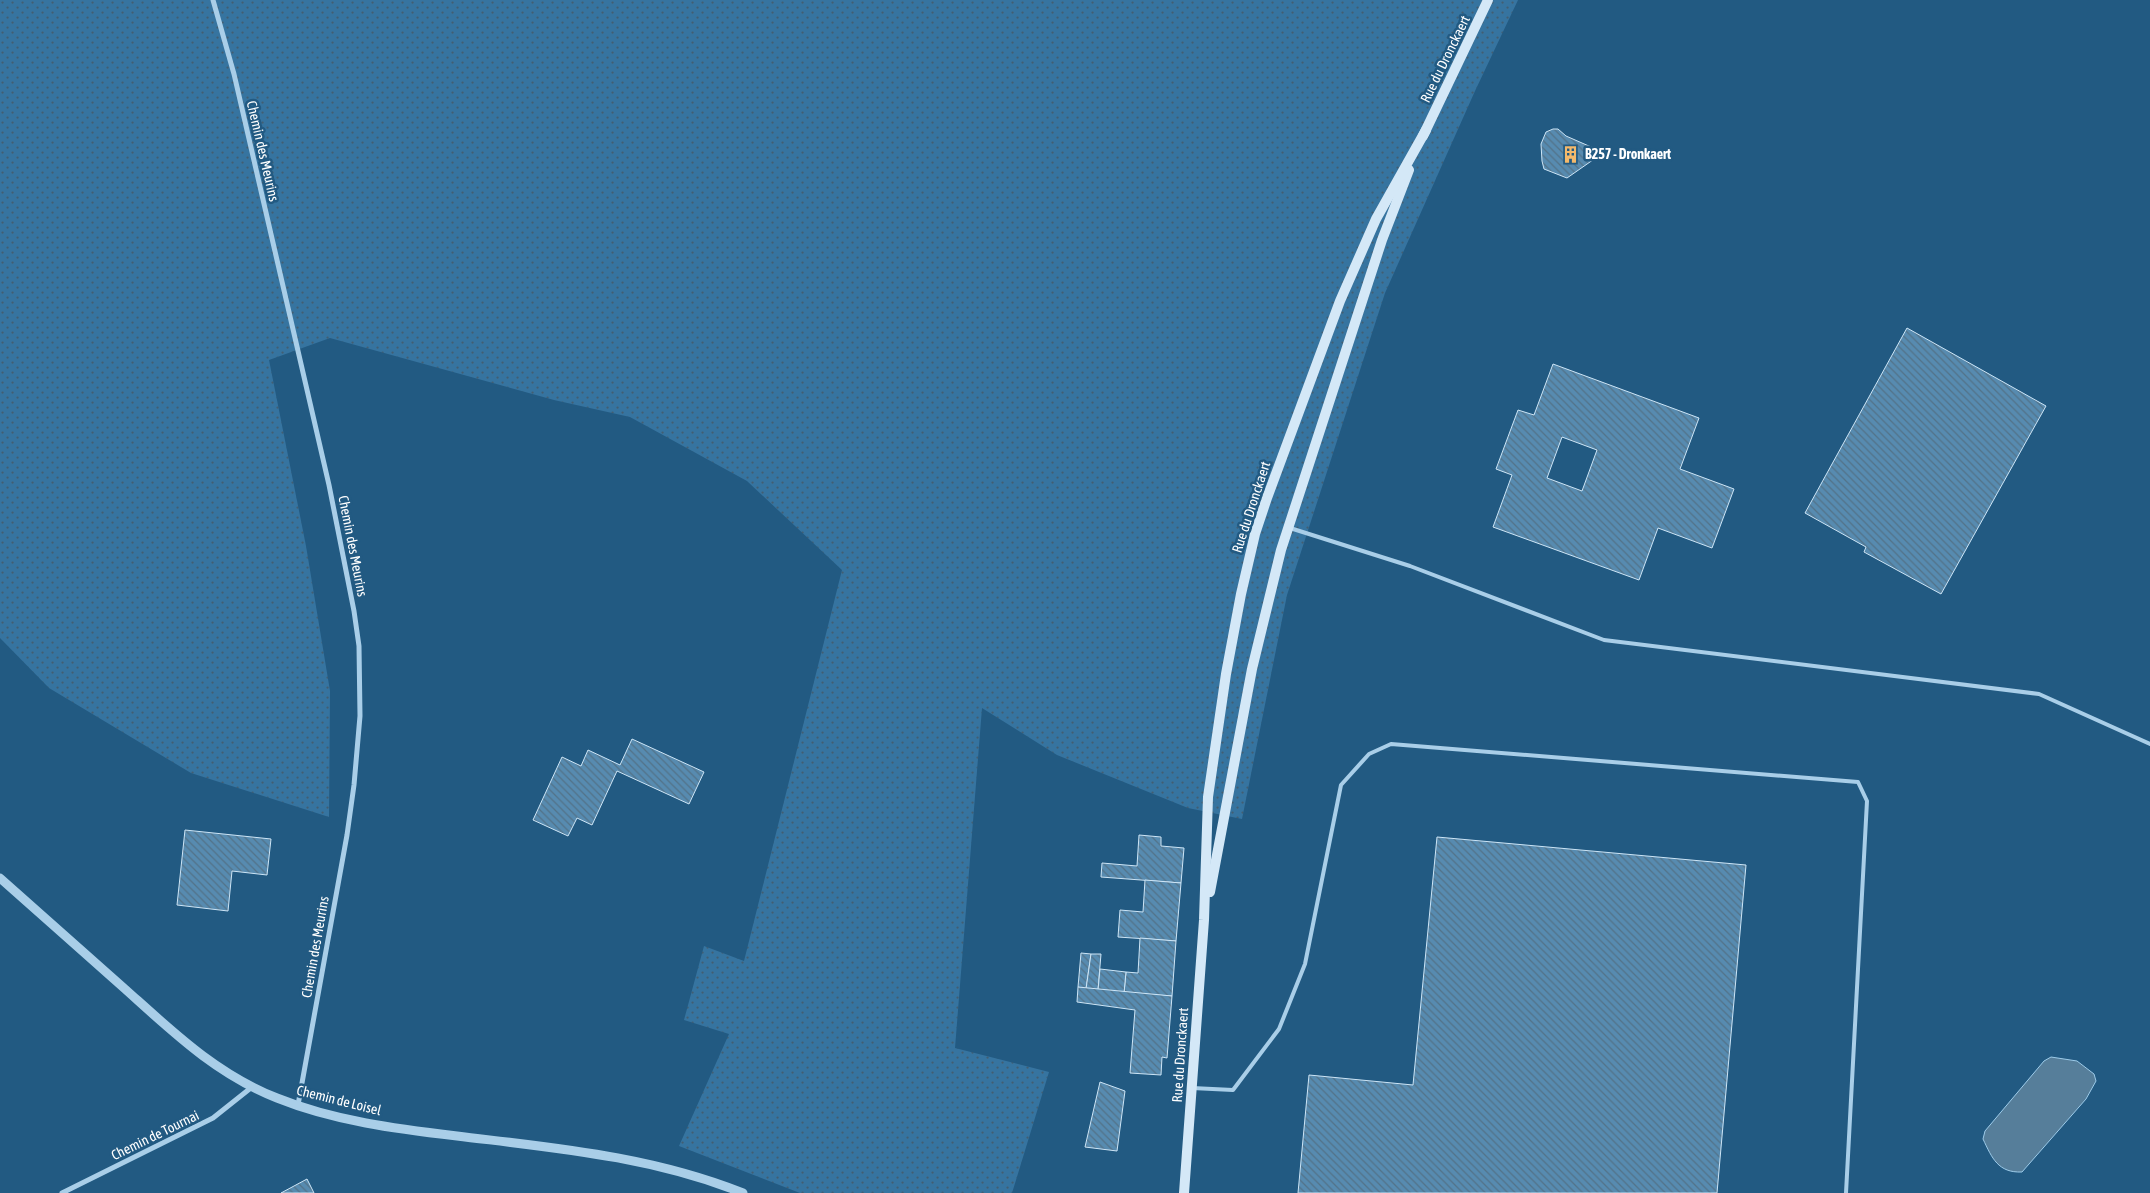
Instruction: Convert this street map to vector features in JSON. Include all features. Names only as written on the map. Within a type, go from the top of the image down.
[{"type":"main road","name":"Rue du Dronckaert","points":[[1204,920],[1252,669],[1272,583],[1288,528],[1382,240],[1426,130],[1488,0]]},
{"type":"main road","name":"Rue du Dronckaert","points":[[1184,1193],[1204,920],[1206,831],[1213,762],[1233,630],[1256,534],[1279,465],[1351,275],[1376,218],[1426,130]]},
{"type":"street","name":"Chemin des Meurins","points":[[213,0],[234,74],[329,485],[359,646],[360,716],[354,785],[347,835],[298,1105]]},
{"type":"street","name":"Chemin de Loisel","points":[[0,878],[197,1052],[219,1069],[252,1087],[298,1105],[391,1127],[630,1159],[690,1174],[743,1193]]},
{"type":"street","name":"Chemin de Tournai","points":[[62,1193],[213,1118],[252,1087]]},
{"type":"lane","points":[[1288,528],[1410,566],[1604,640],[2039,694],[2150,744]]},
{"type":"lane","points":[[1192,1088],[1233,1090],[1278,1029],[1305,964],[1341,785],[1369,754],[1376,750],[1391,744],[1858,782],[1867,801],[1846,1193]]},
{"type":"shaded area","points":[[0,0],[1518,0],[1475,91],[1385,293],[1287,595],[1242,819],[1188,808],[1057,755],[982,708],[955,1048],[1049,1072],[1012,1193],[800,1193],[679,1146],[729,1034],[684,1020],[704,946],[744,961],[842,570],[747,481],[630,417],[554,400],[330,338],[269,360],[306,546],[330,691],[329,817],[191,773],[49,688],[0,638]]},
{"type":"shaded area","points":[[2051,1057],[2077,1061],[2094,1074],[2096,1081],[2086,1099],[2022,1172],[2007,1170],[2001,1167],[1993,1158],[1983,1139],[1985,1131],[2044,1061]]},
{"type":"building","name":"B257 - Dronkaert","points":[[1558,129],[1566,136],[1598,150],[1600,155],[1567,178],[1544,169],[1541,144],[1546,132]]},
{"type":"building","points":[[1907,328],[2046,406],[1941,594],[1864,552],[1866,547],[1805,513]]},
{"type":"building","points":[[1553,364],[1699,418],[1680,469],[1734,489],[1712,548],[1658,528],[1639,580],[1493,527],[1512,475],[1496,469],[1518,410],[1534,415]],"holes":[[[1562,437],[1597,450],[1582,491],[1547,478]]]},
{"type":"building","points":[[632,739],[704,772],[689,804],[617,771],[592,825],[577,818],[568,836],[533,820],[562,757],[581,766],[588,750],[620,765]]},
{"type":"building","points":[[185,830],[271,839],[267,875],[232,871],[228,911],[177,905]]},
{"type":"building","points":[[1139,835],[1161,837],[1161,846],[1184,848],[1181,883],[1101,877],[1102,863],[1137,866]]},
{"type":"building","points":[[1437,837],[1746,865],[1717,1193],[1298,1193],[1309,1075],[1413,1085]]},
{"type":"building","points":[[1145,880],[1181,883],[1176,941],[1118,937],[1120,910],[1143,912]]},
{"type":"building","points":[[1140,938],[1176,941],[1172,996],[1124,993],[1126,972],[1138,973]]},
{"type":"building","points":[[1081,953],[1091,954],[1086,989],[1078,987]]},
{"type":"building","points":[[1091,954],[1101,954],[1098,990],[1086,989]]},
{"type":"building","points":[[1100,969],[1126,972],[1124,993],[1098,990]]},
{"type":"building","points":[[1078,987],[1172,996],[1167,1058],[1162,1057],[1161,1075],[1130,1073],[1135,1010],[1077,1002]]},
{"type":"building","points":[[1100,1082],[1125,1091],[1117,1151],[1085,1147]]},
{"type":"building","points":[[307,1179],[314,1193],[281,1193]]},
{"type":"place","name":"B257 - Dronkaert","points":[[1571,154]]}]
